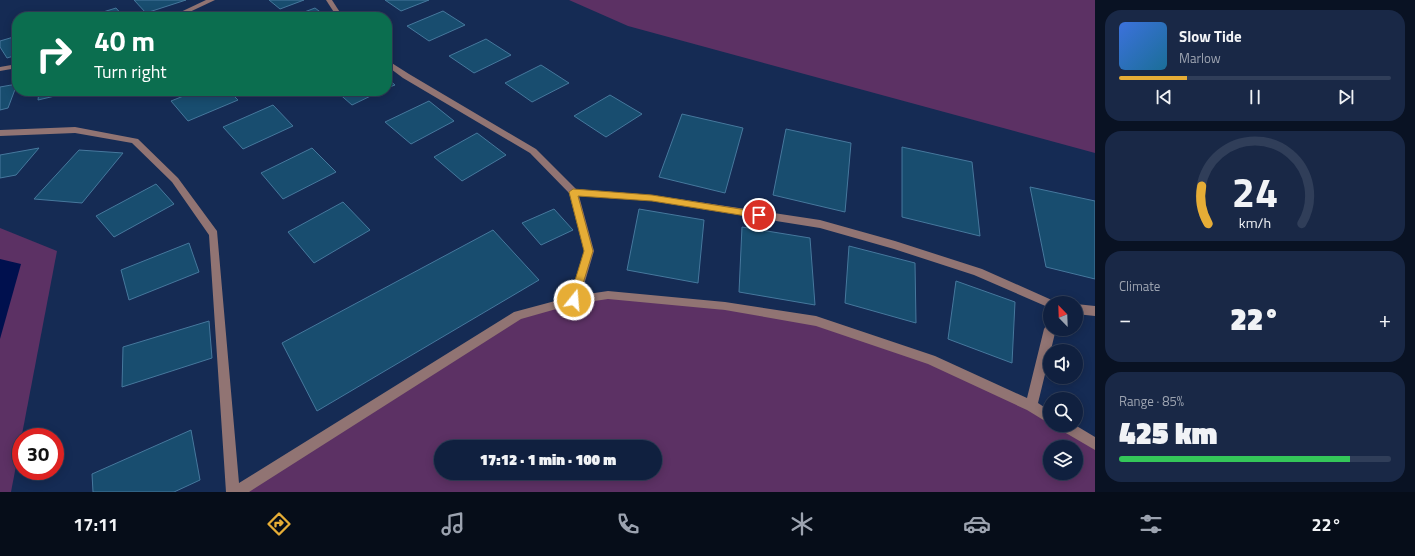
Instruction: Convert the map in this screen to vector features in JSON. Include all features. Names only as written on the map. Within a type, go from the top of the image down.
[{"type":"street","points":[[184,12],[212,0]]},
{"type":"street","points":[[329,0],[337,12]]},
{"type":"street","points":[[392,66],[406,76],[533,151],[573,192],[589,251],[574,300]]},
{"type":"street","points":[[0,70],[12,67]]},
{"type":"street","points":[[0,133],[75,130],[135,141],[175,180],[214,234],[233,492]]},
{"type":"street","points":[[573,192],[652,198],[820,224],[895,245],[978,272],[1043,301]]},
{"type":"street","points":[[237,492],[518,315],[574,300],[608,295],[725,306],[816,321],[930,360],[1031,406],[1043,414]]},
{"type":"street","points":[[1083,310],[1095,311]]},
{"type":"street","points":[[1031,406],[1048,336]]},
{"type":"street","points":[[1075,432],[1095,444]]},
{"type":"shaded area","points":[[569,0],[1095,0],[1095,153],[628,26]]},
{"type":"shaded area","points":[[0,228],[57,251],[23,428],[12,428],[12,480],[13,480],[11,492],[0,492]]},
{"type":"shaded area","points":[[0,259],[21,264],[0,339]]},
{"type":"shaded area","points":[[608,295],[816,321],[931,360],[1043,415],[1043,432],[1075,432],[1095,444],[1095,492],[237,492],[518,315]]},
{"type":"building","points":[[134,0],[186,0],[149,12],[145,12]]},
{"type":"building","points":[[269,0],[304,0],[280,9]]},
{"type":"building","points":[[385,0],[429,0],[401,11]]},
{"type":"building","points":[[116,8],[120,12],[103,12]]},
{"type":"building","points":[[315,8],[320,12],[304,12]]},
{"type":"building","points":[[443,11],[465,25],[429,41],[407,26]]},
{"type":"building","points":[[12,37],[12,56],[7,58],[0,47],[0,41]]},
{"type":"building","points":[[486,39],[511,55],[474,73],[449,56]]},
{"type":"building","points":[[541,65],[569,83],[532,102],[505,83]]},
{"type":"building","points":[[12,85],[12,96],[8,108],[0,110],[0,87]]},
{"type":"building","points":[[610,95],[642,114],[606,137],[574,116]]},
{"type":"building","points":[[38,96],[55,96],[38,100]]},
{"type":"building","points":[[184,96],[234,96],[238,100],[188,121],[171,101]]},
{"type":"building","points":[[342,96],[371,96],[352,105]]},
{"type":"building","points":[[429,101],[454,121],[411,144],[385,122]]},
{"type":"building","points":[[273,105],[293,126],[243,149],[223,127]]},
{"type":"building","points":[[682,114],[743,128],[725,193],[659,177]]},
{"type":"building","points":[[786,129],[851,143],[845,212],[773,195]]},
{"type":"building","points":[[477,133],[506,155],[462,181],[434,157]]},
{"type":"building","points":[[902,147],[972,162],[980,236],[902,217]]},
{"type":"building","points":[[39,148],[16,175],[0,178],[0,155]]},
{"type":"building","points":[[312,148],[336,172],[283,199],[261,173]]},
{"type":"building","points":[[79,150],[123,153],[82,203],[34,199]]},
{"type":"building","points":[[156,184],[174,204],[114,237],[96,216]]},
{"type":"building","points":[[1030,187],[1095,201],[1095,279],[1046,267]]},
{"type":"building","points":[[343,202],[370,230],[314,263],[288,232]]},
{"type":"building","points":[[554,209],[573,230],[541,245],[522,223]]},
{"type":"building","points":[[639,209],[704,220],[698,283],[627,270]]},
{"type":"building","points":[[742,227],[810,238],[815,305],[739,292]]},
{"type":"building","points":[[493,230],[539,280],[317,411],[282,343]]},
{"type":"building","points":[[189,243],[199,272],[129,300],[121,270]]},
{"type":"building","points":[[849,246],[915,263],[916,323],[845,303]]},
{"type":"building","points":[[956,281],[1015,302],[1012,363],[948,339]]},
{"type":"building","points":[[209,321],[212,358],[122,387],[123,347]]},
{"type":"building","points":[[191,430],[200,480],[174,492],[93,492],[92,474]]},
{"type":"route","points":[[574,300],[589,251],[573,192],[652,198],[759,215]]}]
